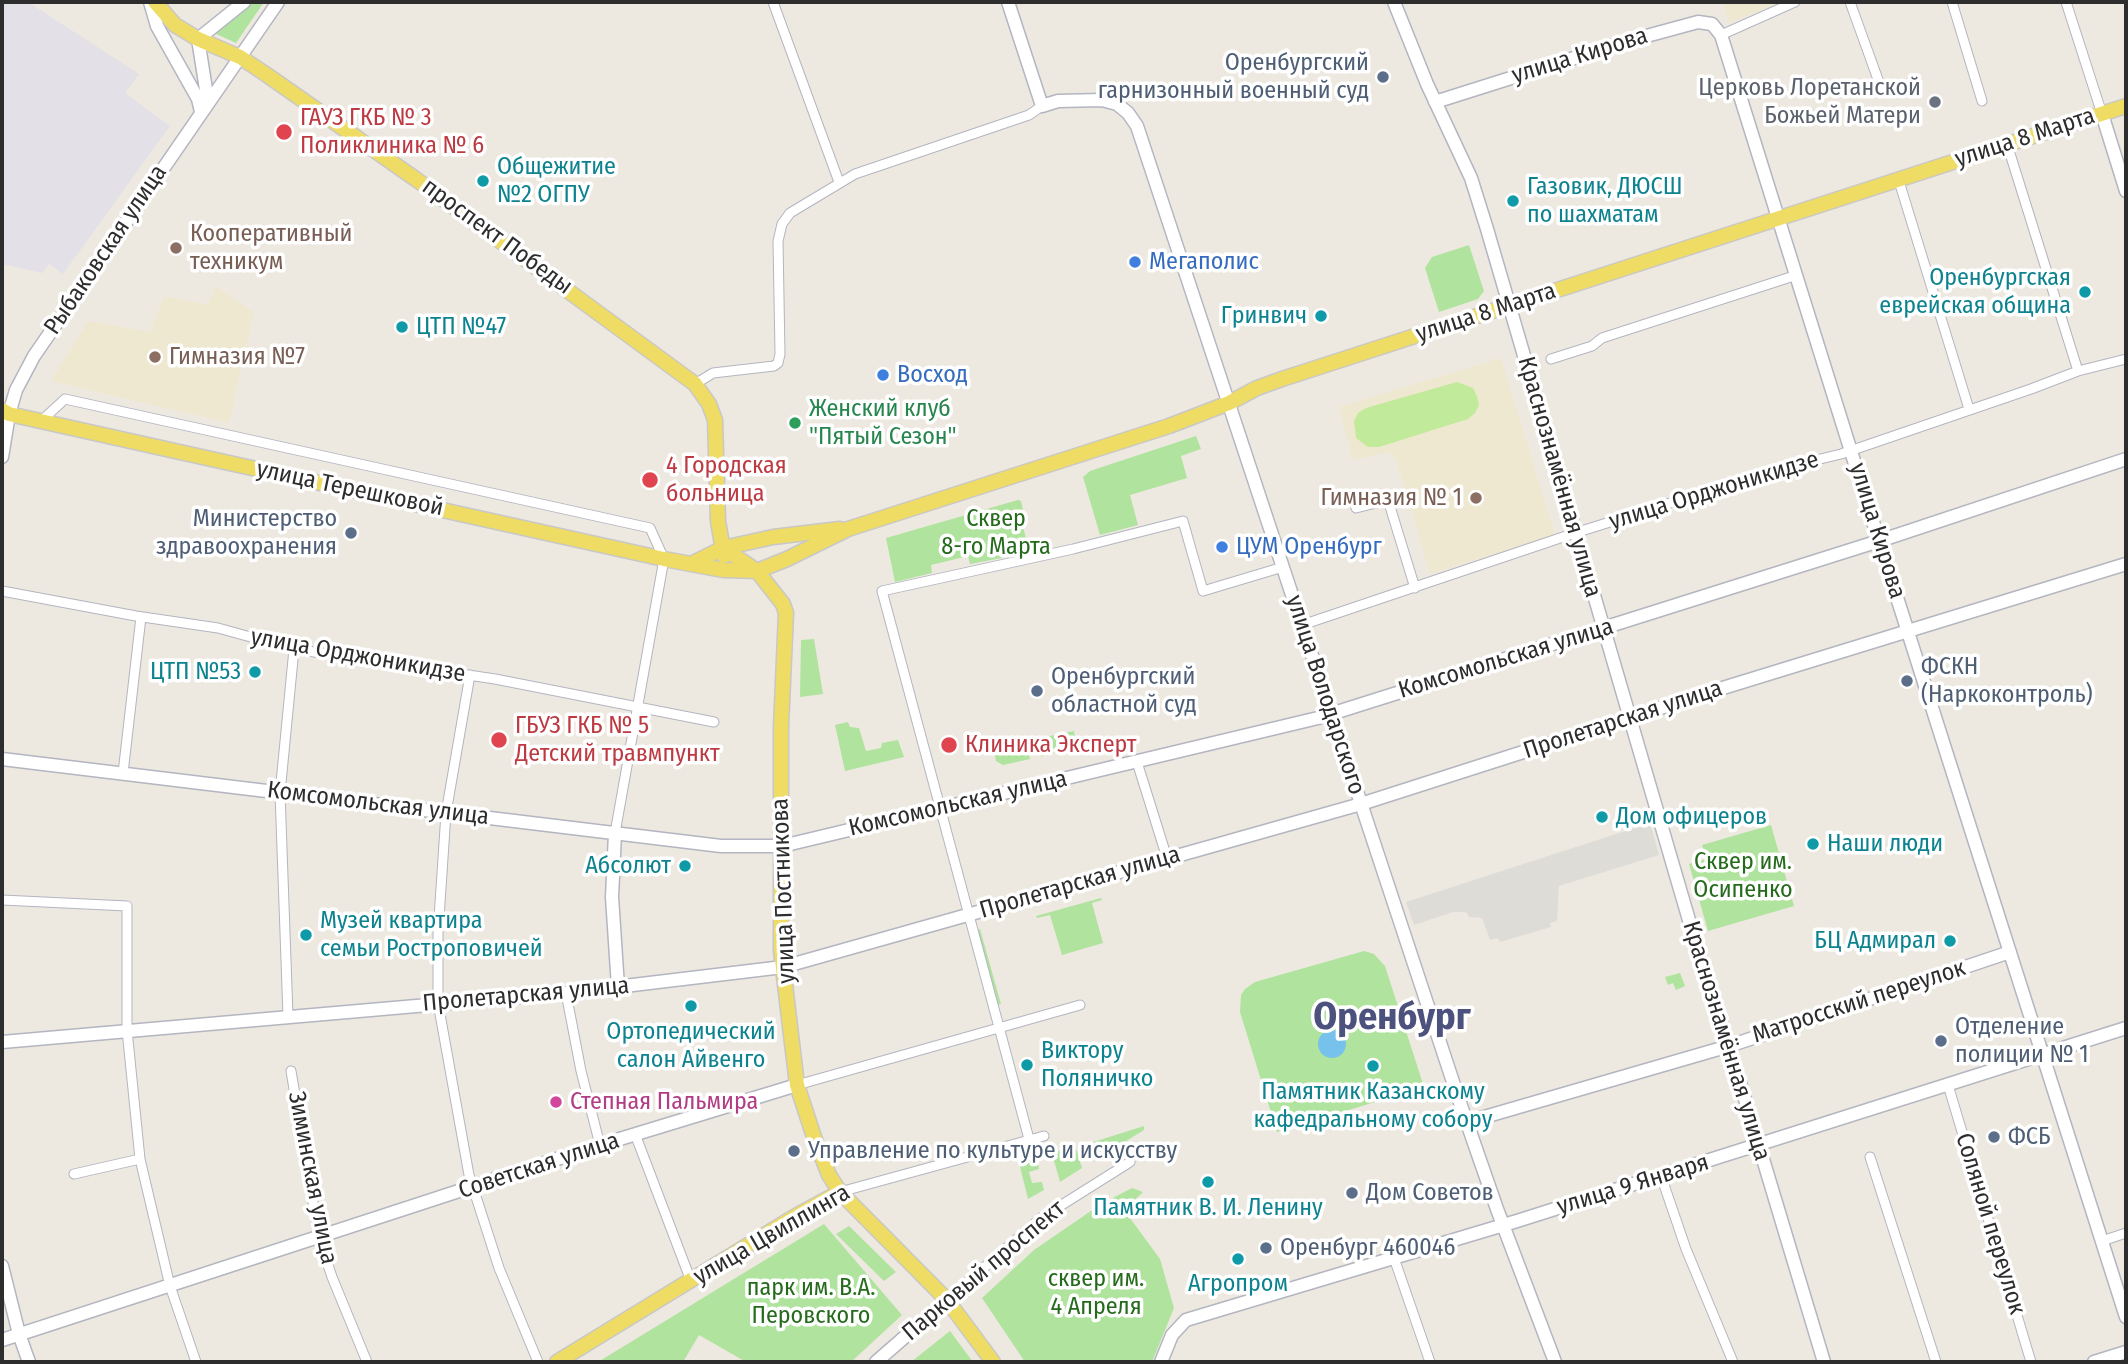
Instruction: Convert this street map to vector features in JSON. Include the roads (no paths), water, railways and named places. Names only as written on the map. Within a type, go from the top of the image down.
[{"type":"main road","name":"проспект Победы","points":[[152,2],[175,25],[198,39],[240,57],[407,173],[695,384],[709,404],[715,419],[718,521],[723,548],[723,570]]},
{"type":"main road","points":[[152,2],[158,26],[204,107]]},
{"type":"main road","points":[[204,107],[198,39],[244,2]]},
{"type":"main road","name":"Рыбаковская улица","points":[[2,457],[4,413],[34,356],[278,2]]},
{"type":"main road","points":[[1008,2],[1042,106]]},
{"type":"main road","name":"Краснознамённая улица","points":[[1394,2],[1435,102],[1471,178],[1699,957],[1729,1046],[1824,1362]]},
{"type":"main road","name":"улица Кирова","points":[[1435,102],[1698,22],[1712,24],[1721,35],[2126,1317]]},
{"type":"main road","name":"улица Володарского","points":[[1042,106],[1058,101],[1102,100],[1117,104],[1137,126],[1467,1122],[1555,1362]]},
{"type":"main road","name":"улица 8 Марта","points":[[757,571],[848,529],[1169,426],[1282,379],[2126,106]]},
{"type":"main road","points":[[2102,114],[2126,191]]},
{"type":"main road","name":"улица Терешковой","points":[[4,413],[664,559],[723,570],[757,571]]},
{"type":"main road","name":"Комсомольская улица","points":[[2,759],[721,846],[782,846],[1332,713],[1879,541],[2126,459]]},
{"type":"main road","name":"улица 8 Марта","points":[[723,548],[816,530],[848,529]]},
{"type":"main road","points":[[691,564],[723,548],[757,571]]},
{"type":"main road","name":"Пролетарская улица","points":[[2,1042],[566,993],[783,967],[1361,804],[2126,564]]},
{"type":"main road","name":"улица Постникова","points":[[757,571],[783,604],[786,613],[781,727],[783,967],[797,1085],[814,1138],[840,1192],[947,1300],[993,1362]]},
{"type":"main road","points":[[615,833],[612,897],[618,987]]},
{"type":"main road","name":"Матросский переулок","points":[[1467,1122],[1729,1046],[2010,952]]},
{"type":"main road","name":"улица 9 Января","points":[[1161,1362],[1172,1335],[1186,1320],[1759,1146],[2126,1028]]},
{"type":"main road","name":"Советская улица","points":[[2,1340],[635,1134],[797,1085]]},
{"type":"main road","name":"улица Цвиллинга","points":[[557,1362],[794,1217],[840,1192]]},
{"type":"main road","points":[[2,1266],[29,1362]]},
{"type":"main road","name":"Парковый проспект","points":[[876,1362],[947,1300]]},
{"type":"main road","points":[[2094,1362],[2126,1352]]},
{"type":"street","points":[[773,2],[839,182]]},
{"type":"street","points":[[1721,35],[1795,2]]},
{"type":"street","points":[[1850,2],[1880,85]]},
{"type":"street","points":[[1952,2],[1982,101]]},
{"type":"street","points":[[2066,2],[2102,114]]},
{"type":"street","points":[[695,384],[713,373],[774,366],[778,363],[779,232],[790,213],[855,174],[1029,116],[1042,106]]},
{"type":"street","points":[[2007,144],[2078,371]]},
{"type":"street","points":[[1898,178],[1969,409]]},
{"type":"street","points":[[1551,359],[1592,346],[1602,338],[1797,275]]},
{"type":"street","name":"улица Орджоникидзе","points":[[1302,625],[1575,533],[1775,470],[1851,450],[2078,371],[2126,359]]},
{"type":"street","points":[[41,421],[65,399],[650,528],[664,559],[615,833]]},
{"type":"street","points":[[1356,508],[1388,500],[1415,588]]},
{"type":"street","points":[[1029,1139],[882,591],[1073,549],[1183,521],[1203,591],[1283,567]]},
{"type":"street","name":"улица Орджоникидзе","points":[[2,591],[141,617],[218,628],[294,649],[470,675],[714,722]]},
{"type":"street","points":[[123,773],[141,617]]},
{"type":"street","points":[[288,1016],[280,793],[294,649]]},
{"type":"street","points":[[470,675],[446,813],[439,907],[438,1003],[472,1187],[499,1268],[538,1362]]},
{"type":"street","points":[[1137,762],[1167,858]]},
{"type":"street","points":[[2,900],[127,906],[127,1030],[140,1159],[170,1286],[196,1362]]},
{"type":"street","points":[[566,993],[581,1071],[600,1146]]},
{"type":"street","name":"Советская улица","points":[[797,1085],[1080,1005]]},
{"type":"street","name":"Зиминская улица","points":[[291,1071],[319,1238],[332,1278],[367,1362]]},
{"type":"street","name":"Соляной переулок","points":[[1948,1085],[2031,1362]]},
{"type":"street","points":[[635,1134],[691,1282]]},
{"type":"street","name":"улица Цвиллинга","points":[[840,1192],[1044,1136]]},
{"type":"street","points":[[1870,1157],[1936,1362]]},
{"type":"street","points":[[74,1174],[140,1159]]},
{"type":"street","name":"Парковый проспект","points":[[947,1300],[1041,1218],[1130,1162]]},
{"type":"street","points":[[1661,1176],[1686,1249],[1733,1362]]},
{"type":"street","points":[[2102,1241],[2126,1233]]},
{"type":"street","points":[[1394,1258],[1430,1362]]},
{"type":"water","points":[[1332,1030],[1342,1034],[1346,1044],[1342,1054],[1332,1058],[1322,1054],[1318,1044],[1322,1034]]},
{"type":"place","name":"Оренбургский гарнизонный военный суд","points":[[1383,77]]},
{"type":"place","name":"Церковь Лоретанской Божьей Матери","points":[[1935,102]]},
{"type":"place","name":"ГАУЗ ГКБ № 3 Поликлиника № 6","points":[[284,132]]},
{"type":"place","name":"Общежитие №2 ОГПУ","points":[[483,181]]},
{"type":"place","name":"Газовик, ДЮСШ по шахматам","points":[[1513,201]]},
{"type":"place","name":"Кооперативный техникум","points":[[176,248]]},
{"type":"place","name":"Мегаполис","points":[[1135,262]]},
{"type":"place","name":"Оренбургская еврейская община","points":[[2085,292]]},
{"type":"place","name":"Гринвич","points":[[1321,316]]},
{"type":"place","name":"ЦТП №47","points":[[402,327]]},
{"type":"place","name":"Гимназия №7","points":[[155,357]]},
{"type":"place","name":"Восход","points":[[883,375]]},
{"type":"place","name":"Женский клуб \"Пятый Сезон\"","points":[[795,423]]},
{"type":"place","name":"4 Городская больница","points":[[650,480]]},
{"type":"place","name":"Гимназия № 1","points":[[1476,498]]},
{"type":"place","name":"Министерство здравоохранения","points":[[351,533]]},
{"type":"place","name":"ЦУМ Оренбург","points":[[1222,547]]},
{"type":"place","name":"ЦТП №53","points":[[255,672]]},
{"type":"place","name":"ФСКН (Наркоконтроль)","points":[[1907,681]]},
{"type":"place","name":"Оренбургский областной суд","points":[[1037,691]]},
{"type":"place","name":"ГБУЗ ГКБ № 5 Детский травмпункт","points":[[499,740]]},
{"type":"place","name":"Клиника Эксперт","points":[[949,745]]},
{"type":"place","name":"Дом офицеров","points":[[1602,817]]},
{"type":"place","name":"Наши люди","points":[[1813,844]]},
{"type":"place","name":"Абсолют","points":[[685,866]]},
{"type":"place","name":"Музей квартира семьи Ростроповичей","points":[[306,935]]},
{"type":"place","name":"БЦ Адмирал","points":[[1950,941]]},
{"type":"place","name":"Ортопедический салон Айвенго","points":[[691,1006]]},
{"type":"place","name":"Отделение полиции № 1","points":[[1941,1041]]},
{"type":"place","name":"Виктору Поляничко","points":[[1027,1065]]},
{"type":"place","name":"Памятник Казанскому кафедральному собору","points":[[1373,1066]]},
{"type":"place","name":"Степная Пальмира","points":[[556,1102]]},
{"type":"place","name":"ФСБ","points":[[1994,1137]]},
{"type":"place","name":"Управление по культуре и искусству","points":[[794,1151]]},
{"type":"place","name":"Памятник В. И. Ленину","points":[[1208,1182]]},
{"type":"place","name":"Дом Советов","points":[[1352,1193]]},
{"type":"place","name":"Оренбург 460046","points":[[1266,1248]]},
{"type":"place","name":"Агропром","points":[[1238,1259]]},
{"type":"district","name":"Оренбург","points":[[1392,1018]]},
{"type":"park label","name":"Сквер 8-го Марта","points":[[996,533]]},
{"type":"park label","name":"Сквер им. Осипенко","points":[[1743,876]]},
{"type":"park label","name":"сквер им. 4 Апреля","points":[[1096,1293]]},
{"type":"park label","name":"парк им. В.А. Перовского","points":[[811,1302]]}]
